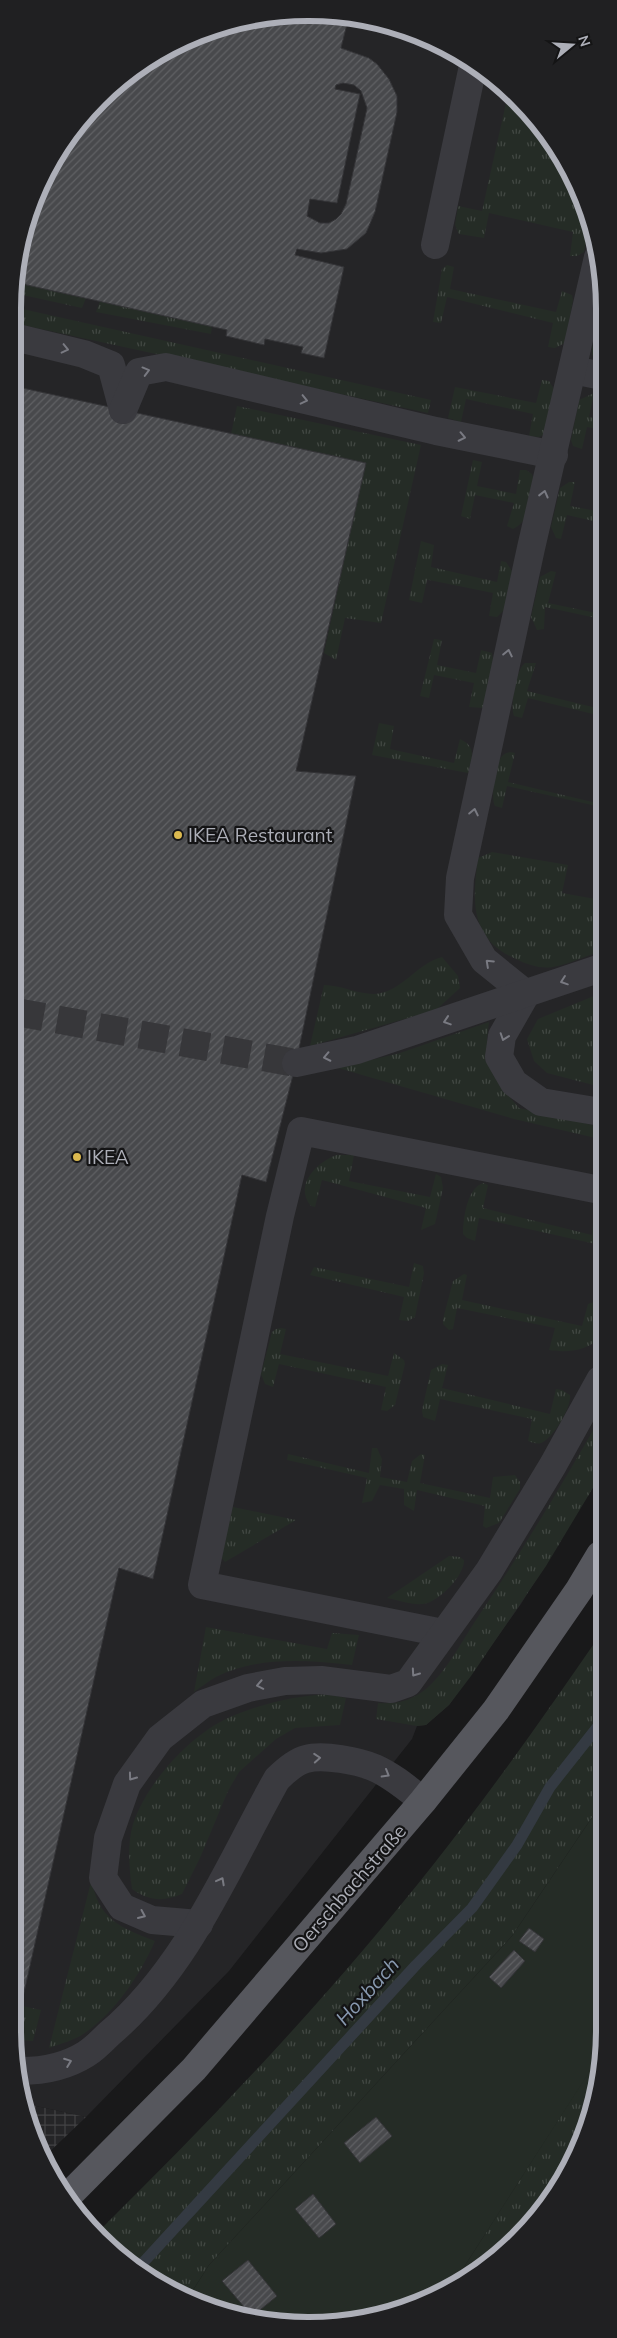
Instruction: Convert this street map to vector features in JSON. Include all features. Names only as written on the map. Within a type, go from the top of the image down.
[{"type":"main road","name":"Oerschbachstraße","points":[[72,2192],[194,2069],[423,1801],[496,1710],[579,1590],[596,1562]]},
{"type":"lane","points":[[435,245],[472,73]]},
{"type":"lane","points":[[526,994],[484,960],[458,915],[460,878],[530,548],[554,455],[594,277]]},
{"type":"lane","points":[[21,339],[84,354],[111,365],[123,410],[139,372],[166,367],[462,437],[554,455]]},
{"type":"lane","points":[[573,370],[596,375]]},
{"type":"lane","points":[[296,1063],[357,1050],[596,970]]},
{"type":"lane","points":[[526,994],[502,1036],[499,1057],[514,1083],[541,1102],[596,1111]]},
{"type":"lane","points":[[443,1633],[202,1585],[278,1225],[301,1131],[596,1189]]},
{"type":"lane","points":[[199,1924],[152,1920],[122,1906],[103,1878],[108,1838],[127,1784],[160,1738],[203,1704],[248,1688],[285,1681],[321,1680],[391,1690],[408,1683],[489,1570],[553,1465],[596,1387]]},
{"type":"lane","points":[[25,2071],[38,2071],[68,2063],[86,2054],[125,2020],[170,1970],[199,1924],[277,1779],[289,1768],[305,1759],[323,1757],[374,1768],[403,1784],[423,1801]]},
{"type":"shaded area","points":[[308,21],[346,24],[401,36],[436,51],[468,70],[512,105],[547,149],[566,181],[581,216],[590,252],[596,308],[596,1482],[521,1604],[449,1705],[426,1725],[417,1726],[412,1739],[229,1971],[86,2117],[31,2105],[24,2067],[21,2030],[21,308],[24,271],[36,216],[60,165],[81,134],[105,105],[134,81],[181,51],[216,36],[234,31],[290,22]]},
{"type":"shaded area","points":[[31,2105],[86,2117],[49,2152],[36,2122]]},
{"type":"green space","points":[[507,100],[536,134],[566,181],[581,216],[586,234],[584,252],[577,256],[570,256],[573,232],[489,213],[484,238],[459,234],[455,225],[458,206],[482,211]]},
{"type":"green space","points":[[447,265],[454,267],[450,289],[556,312],[562,291],[572,295],[573,300],[565,343],[555,348],[548,347],[553,323],[447,297],[441,323],[433,322],[442,269]]},
{"type":"green space","points":[[23,284],[86,298],[82,308],[22,295]]},
{"type":"green space","points":[[100,301],[212,326],[211,334],[96,312]]},
{"type":"green space","points":[[21,309],[431,400],[428,413],[21,325]]},
{"type":"green space","points":[[596,331],[596,359],[592,355]]},
{"type":"green space","points":[[542,380],[549,381],[554,389],[545,434],[539,437],[529,436],[533,414],[466,399],[461,422],[448,418],[455,387],[536,403]]},
{"type":"green space","points":[[594,393],[589,417],[596,419],[596,429],[587,427],[582,449],[573,446],[571,440],[579,400]]},
{"type":"green space","points":[[237,406],[421,445],[381,623],[345,618],[336,660],[324,653],[365,463],[231,434]]},
{"type":"green space","points":[[473,460],[482,462],[477,486],[516,494],[520,470],[526,470],[532,474],[534,480],[529,508],[523,520],[513,529],[507,526],[514,503],[475,495],[470,519],[461,516]]},
{"type":"green space","points":[[569,482],[575,482],[570,506],[596,511],[596,522],[567,515],[561,539],[556,538],[551,527],[560,488]]},
{"type":"green space","points":[[421,541],[434,545],[431,567],[497,582],[501,561],[506,562],[514,574],[505,609],[497,617],[489,616],[493,593],[429,580],[427,580],[422,603],[409,600]]},
{"type":"green space","points":[[551,571],[556,572],[548,603],[596,613],[596,618],[545,607],[544,629],[537,630],[531,617],[540,577]]},
{"type":"green space","points":[[434,639],[442,640],[437,665],[476,673],[481,650],[492,653],[493,660],[483,708],[469,707],[474,683],[434,675],[429,698],[420,696]]},
{"type":"green space","points":[[525,663],[536,663],[527,691],[596,708],[596,715],[528,698],[522,718],[514,716],[515,688]]},
{"type":"green space","points":[[379,723],[394,726],[390,749],[454,763],[460,739],[469,745],[472,753],[468,773],[372,755]]},
{"type":"green space","points":[[515,753],[508,782],[596,803],[596,806],[507,786],[502,808],[495,806],[493,796],[494,782],[498,763],[505,754]]},
{"type":"green space","points":[[492,852],[568,865],[562,893],[596,899],[596,953],[553,967],[539,967],[530,965],[501,951],[482,930],[478,918],[475,890],[478,858]]},
{"type":"green space","points":[[442,957],[458,976],[460,988],[436,1010],[310,1046],[324,985],[337,986],[368,994],[384,992],[392,989],[433,960]]},
{"type":"green space","points":[[596,995],[596,1086],[547,1073],[534,1061],[527,1039],[538,1019]]},
{"type":"green space","points":[[489,1022],[487,1039],[490,1063],[500,1086],[519,1108],[596,1126],[596,1138],[514,1119],[338,1068],[400,1053]]},
{"type":"green space","points":[[337,1155],[354,1155],[349,1181],[430,1197],[436,1174],[441,1177],[443,1188],[435,1224],[421,1230],[426,1208],[322,1180],[315,1207],[311,1206],[306,1198],[306,1182],[316,1168]]},
{"type":"green space","points":[[483,1183],[488,1185],[483,1208],[592,1235],[594,1209],[596,1209],[596,1244],[479,1218],[475,1241],[467,1238],[463,1234],[467,1205],[473,1191]]},
{"type":"green space","points":[[414,1263],[423,1266],[424,1273],[415,1317],[408,1321],[399,1320],[404,1297],[310,1275],[314,1267],[409,1287]]},
{"type":"green space","points":[[464,1274],[467,1275],[462,1300],[582,1326],[588,1304],[596,1303],[596,1341],[577,1350],[549,1350],[555,1328],[457,1308],[453,1329],[449,1330],[443,1324],[443,1319],[453,1281]]},
{"type":"green space","points":[[281,1328],[286,1329],[280,1354],[388,1376],[394,1353],[404,1360],[405,1364],[395,1405],[387,1411],[381,1410],[386,1387],[279,1364],[273,1387],[265,1384],[261,1374],[272,1332]]},
{"type":"green space","points":[[442,1364],[448,1365],[442,1388],[550,1414],[556,1389],[570,1395],[570,1400],[561,1421],[552,1434],[538,1444],[528,1441],[532,1419],[440,1399],[435,1421],[423,1417],[422,1410],[431,1370]]},
{"type":"green space","points":[[596,1425],[596,1483],[546,1566],[471,1676],[449,1705],[426,1725],[417,1726],[376,1719],[378,1703],[398,1702],[416,1696],[434,1681],[447,1665],[540,1520]]},
{"type":"green space","points":[[372,1448],[377,1448],[382,1459],[380,1477],[407,1482],[412,1461],[421,1454],[425,1455],[420,1483],[490,1498],[493,1477],[515,1475],[520,1482],[520,1489],[499,1523],[486,1528],[483,1526],[485,1506],[417,1490],[414,1511],[404,1505],[404,1489],[380,1485],[372,1501],[362,1503],[367,1478],[287,1460],[288,1454],[369,1473]]},
{"type":"green space","points":[[233,1507],[296,1520],[225,1562],[220,1556]]},
{"type":"green space","points":[[449,1556],[460,1557],[464,1560],[463,1566],[455,1580],[436,1599],[418,1604],[387,1598]]},
{"type":"green space","points":[[206,1627],[327,1649],[332,1633],[359,1635],[352,1665],[300,1661],[266,1663],[232,1670],[216,1677],[194,1692]]},
{"type":"green space","points":[[596,1641],[596,1811],[512,1936],[209,2265],[192,2292],[165,2278],[134,2257],[101,2229],[166,2164],[300,2022],[396,1912],[457,1835]]},
{"type":"green space","points":[[328,1694],[346,1698],[340,1725],[295,1728],[276,1739],[239,1772],[228,1791],[200,1858],[182,1894],[156,1899],[144,1896],[132,1889],[129,1856],[133,1824],[148,1793],[171,1762],[185,1748],[214,1726],[240,1713],[277,1702]]},
{"type":"green space","points":[[596,1811],[596,2030],[592,2072],[590,2071],[460,2273],[436,2287],[401,2302],[365,2311],[327,2316],[290,2316],[252,2311],[216,2302],[192,2292],[209,2265],[512,1936]]},
{"type":"green space","points":[[92,1878],[94,1892],[99,1903],[112,1920],[131,1931],[155,1941],[142,1967],[126,1992],[107,2014],[81,2035],[49,2048]]},
{"type":"green space","points":[[21,2006],[41,2010],[33,2041],[22,2040]]},
{"type":"green space","points":[[590,2070],[592,2072],[590,2086],[581,2122],[566,2157],[547,2189],[512,2233],[460,2273]]},
{"type":"building","points":[[308,21],[347,24],[341,48],[369,58],[377,64],[389,79],[397,96],[397,112],[375,212],[366,233],[347,249],[321,253],[297,249],[295,255],[344,267],[324,358],[301,353],[303,347],[265,339],[264,345],[226,336],[227,330],[23,284],[27,252],[36,216],[60,165],[93,119],[119,93],[165,60],[216,36],[252,27]],"holes":[[[343,83],[354,85],[361,91],[367,108],[346,204],[336,219],[329,223],[320,223],[307,216],[310,199],[337,203],[360,94],[335,89],[336,85]]]},
{"type":"building","points":[[21,388],[366,463],[296,771],[356,776],[296,1063],[266,1182],[242,1175],[153,1579],[119,1568],[21,2006]]},
{"type":"building","points":[[529,1928],[544,1939],[535,1952],[519,1941]]},
{"type":"building","points":[[514,1950],[525,1961],[501,1988],[489,1977]]},
{"type":"building","points":[[376,2117],[392,2136],[360,2163],[344,2143]]},
{"type":"building","points":[[313,2194],[336,2224],[319,2238],[295,2209]]},
{"type":"building","points":[[248,2260],[277,2296],[258,2312],[246,2310],[222,2281]]},
{"type":"waterway","name":"Hoxbach","points":[[143,2263],[416,1965],[472,1908],[517,1845],[550,1787],[596,1729]]},
{"type":"tunnel","points":[[21,1013],[296,1063]]},
{"type":"place","name":"IKEA Restaurant","points":[[178,835]]},
{"type":"place","name":"IKEA","points":[[77,1157]]}]
